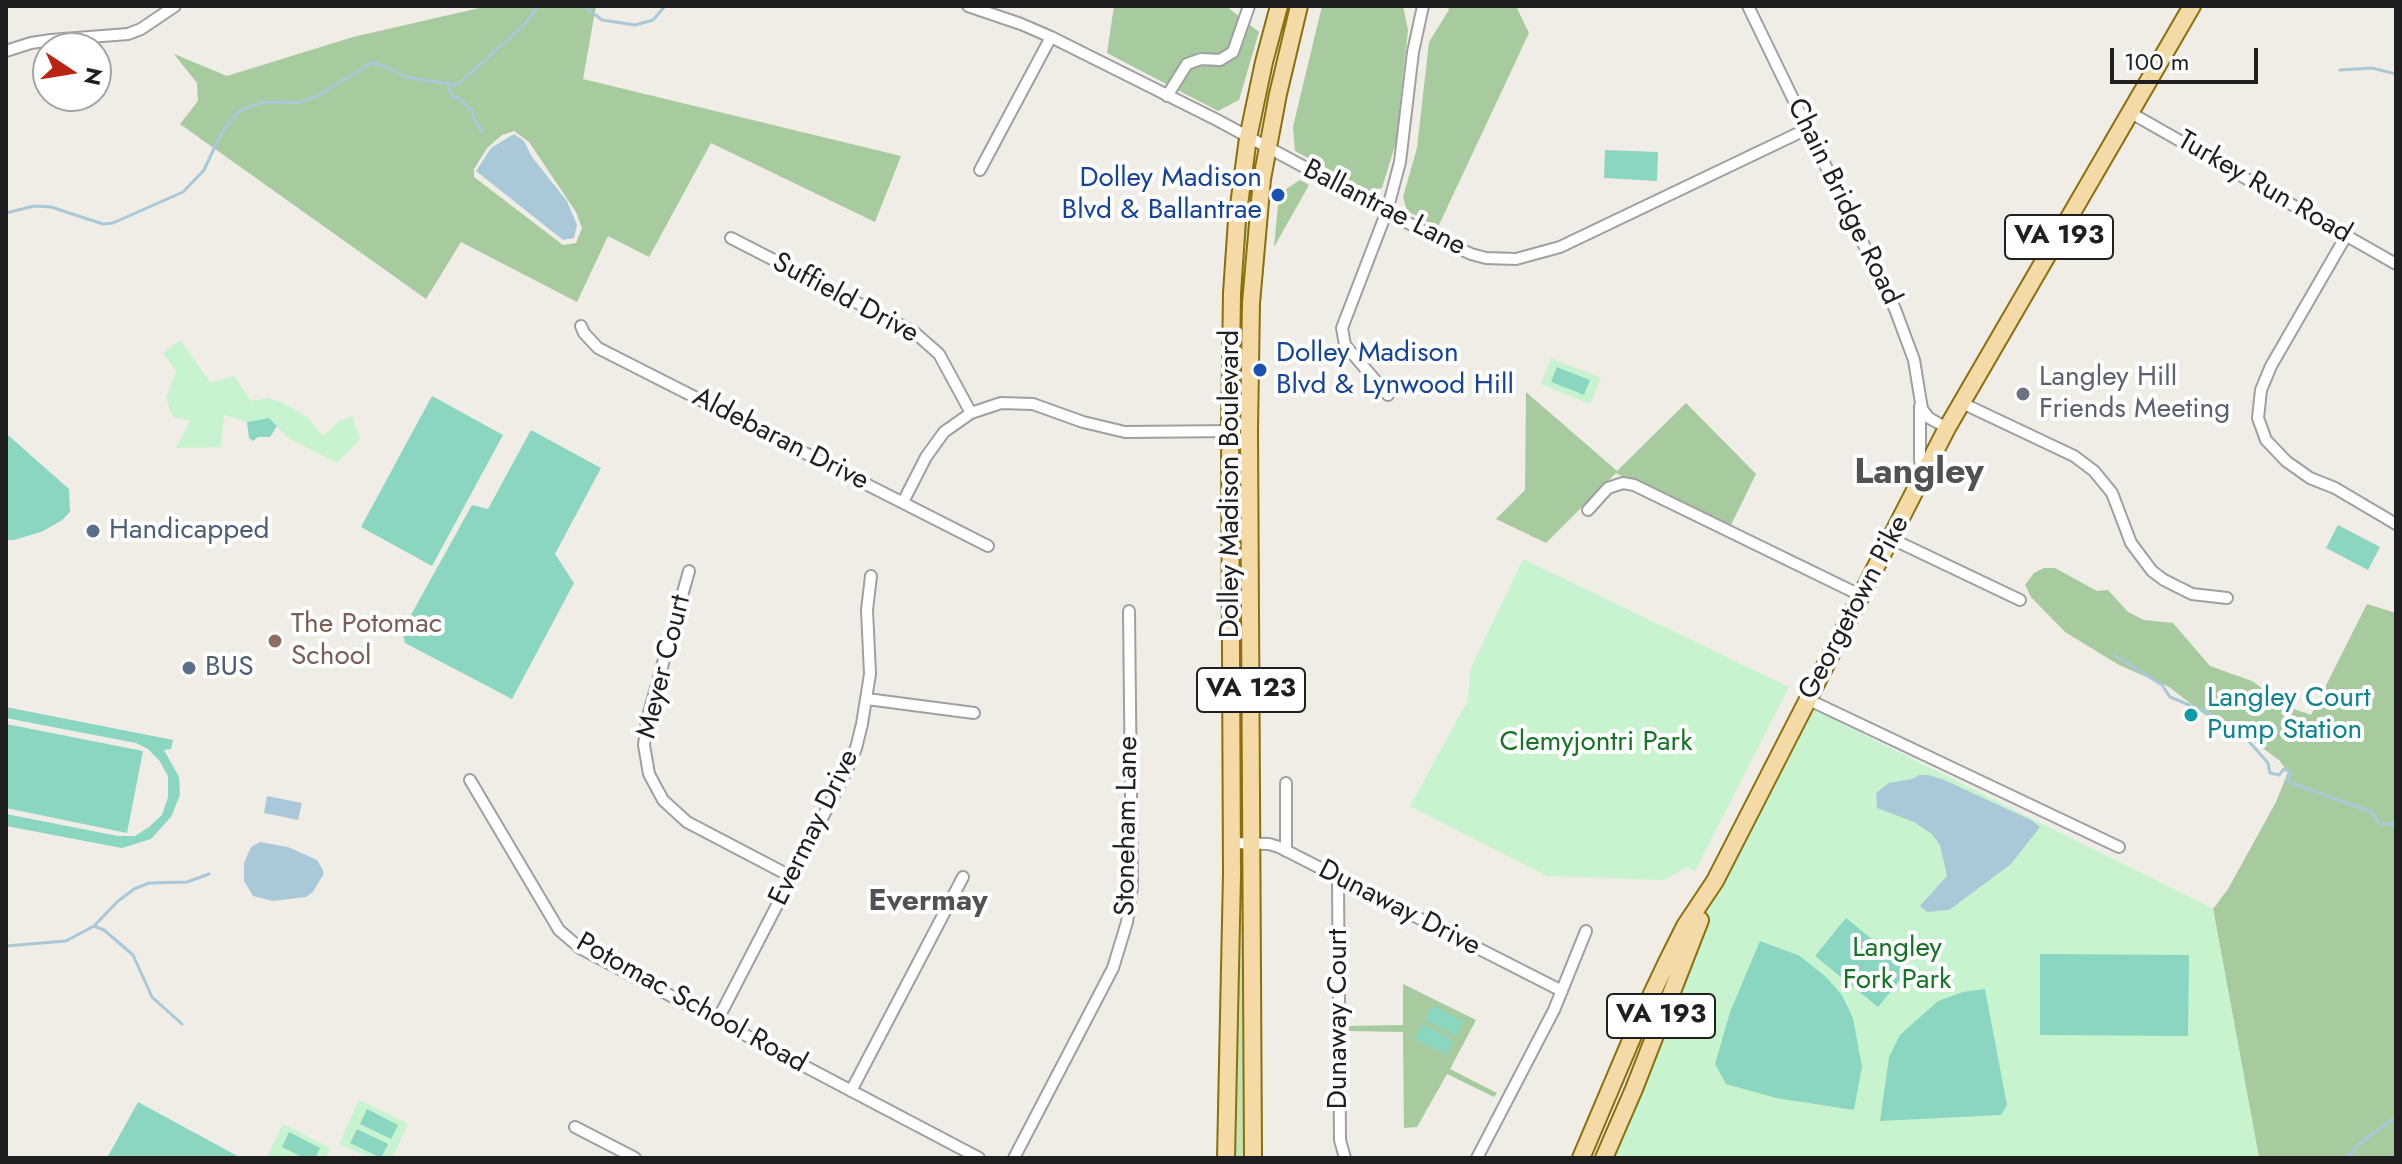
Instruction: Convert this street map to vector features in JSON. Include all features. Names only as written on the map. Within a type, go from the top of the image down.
[{"type":"main road","name":"Dolley Madison Boulevard","points":[[1226,1158],[1232,843],[1230,431],[1233,265],[1248,138],[1279,6]]},
{"type":"main road","name":"Dolley Madison Boulevard","points":[[1253,1158],[1249,430],[1252,271],[1267,149],[1299,6]]},
{"type":"main road","name":"Georgetown Pike","points":[[1604,1158],[1715,881],[1807,699],[1947,428],[2192,6]]},
{"type":"main road","name":"Georgetown Pike","points":[[1581,1158],[1657,983],[1685,926],[1715,881]]},
{"type":"street","points":[[6,51],[51,40],[128,34],[175,6]]},
{"type":"street","name":"Ballantrae Lane","points":[[968,6],[1051,37],[1471,254],[1501,260],[1531,257],[1575,240],[1807,129]]},
{"type":"street","points":[[1167,96],[1187,64],[1201,59],[1220,60],[1233,52],[1249,6]]},
{"type":"street","points":[[1388,395],[1345,345],[1342,328],[1387,211],[1404,140],[1413,52],[1423,6]]},
{"type":"street","name":"Chain Bridge Road","points":[[1748,6],[1895,309],[1914,360],[1920,404],[1920,461],[1927,469]]},
{"type":"street","points":[[980,170],[1051,37]]},
{"type":"street","name":"Turkey Run Road","points":[[2131,113],[2396,264]]},
{"type":"street","points":[[2346,236],[2271,366],[2261,390],[2258,418],[2266,440],[2286,461],[2310,478],[2335,488],[2396,524]]},
{"type":"street","name":"Suffield Drive","points":[[731,238],[914,332],[939,354],[971,413]]},
{"type":"street","name":"Aldebaran Drive","points":[[581,326],[598,348],[988,546]]},
{"type":"street","points":[[903,502],[934,444],[956,421],[986,407],[1017,402],[1041,406],[1083,422],[1125,432],[1249,430]]},
{"type":"street","points":[[1962,403],[2074,456],[2094,471],[2112,493],[2131,543],[2152,571],[2192,594],[2227,598]]},
{"type":"street","points":[[1920,404],[1929,418],[1947,428]]},
{"type":"street","points":[[1588,510],[1608,488],[1623,483],[1634,485],[1862,596]]},
{"type":"street","points":[[1892,539],[2020,600]]},
{"type":"street","name":"Meyer Court","points":[[689,571],[647,720],[644,745],[649,774],[663,800],[687,822],[792,877]]},
{"type":"street","name":"Evermay Drive","points":[[717,1021],[856,748],[867,699],[870,661],[867,610],[871,576]]},
{"type":"street","name":"Stoneham Lane","points":[[1014,1158],[1113,968],[1127,922],[1132,887],[1129,611]]},
{"type":"street","points":[[867,699],[974,713]]},
{"type":"street","points":[[1807,699],[2119,847]]},
{"type":"street","name":"Potomac School Road","points":[[470,780],[559,930],[580,948],[979,1158]]},
{"type":"street","points":[[1286,783],[1286,851]]},
{"type":"street","name":"Dunaway Drive","points":[[1232,843],[1269,844],[1286,851],[1562,991]]},
{"type":"street","points":[[851,1091],[963,877]]},
{"type":"street","name":"Dunaway Court","points":[[1338,879],[1340,1140],[1345,1158]]},
{"type":"street","points":[[1477,1158],[1562,991],[1586,931]]},
{"type":"street","points":[[575,1127],[618,1154],[635,1158]]},
{"type":"green space","points":[[488,6],[596,6],[583,79],[901,156],[875,222],[711,143],[649,257],[608,236],[577,302],[461,242],[426,299],[180,124],[198,101],[197,83],[174,54],[227,76],[353,37]],"holes":[[[514,131],[529,142],[576,212],[582,228],[576,243],[563,245],[474,177],[474,169],[487,148],[502,135]]]},
{"type":"green space","points":[[1114,6],[1226,6],[1259,32],[1239,100],[1218,111],[1107,53]]},
{"type":"green space","points":[[1322,6],[1403,6],[1408,30],[1396,142],[1382,188],[1369,191],[1295,151],[1293,127]]},
{"type":"green space","points":[[1447,6],[1516,6],[1529,33],[1438,227],[1407,211],[1403,197],[1417,148],[1429,42],[1449,10]]},
{"type":"green space","points":[[1605,150],[1658,152],[1657,181],[1604,178]]},
{"type":"green space","points":[[1254,157],[1244,386],[1238,410],[1236,291],[1244,199]]},
{"type":"green space","points":[[1300,180],[1309,185],[1274,247],[1279,194]]},
{"type":"green space","points":[[180,340],[211,383],[234,376],[251,401],[268,398],[283,403],[307,417],[323,436],[339,421],[352,416],[360,439],[337,463],[287,437],[269,418],[247,422],[224,415],[221,447],[176,448],[190,421],[173,417],[166,398],[176,371],[163,353]]},
{"type":"green space","points":[[1551,358],[1601,378],[1590,404],[1541,384]]},
{"type":"green space","points":[[1557,367],[1590,380],[1584,395],[1551,382]]},
{"type":"green space","points":[[1526,392],[1617,471],[1686,403],[1756,474],[1730,527],[1616,473],[1546,543],[1496,519],[1525,490]]},
{"type":"green space","points":[[432,396],[503,435],[432,566],[361,527]]},
{"type":"green space","points":[[269,418],[277,426],[270,437],[258,437],[253,441],[249,438],[247,422]]},
{"type":"green space","points":[[531,430],[601,468],[555,554],[574,583],[512,699],[405,643],[402,631],[472,505],[488,509]]},
{"type":"green space","points":[[6,436],[69,489],[70,512],[61,521],[41,532],[14,540],[6,540]]},
{"type":"green space","points":[[1238,485],[1244,562],[1244,830],[1240,825],[1242,710],[1238,674]]},
{"type":"green space","points":[[2338,525],[2380,547],[2368,570],[2326,548]]},
{"type":"green space","name":"Clemyjontri Park","points":[[1523,559],[1789,687],[1695,871],[1687,867],[1664,880],[1547,876],[1410,806],[1468,700],[1470,670]]},
{"type":"green space","points":[[2044,568],[2055,568],[2097,591],[2108,590],[2128,612],[2144,620],[2173,623],[2210,666],[2252,681],[2288,707],[2311,715],[2367,604],[2396,613],[2396,1158],[2259,1158],[2213,909],[2228,889],[2276,802],[2288,772],[2279,760],[2237,729],[2212,720],[2169,687],[2119,665],[2065,632],[2031,597],[2025,585],[2034,573]]},
{"type":"green space","points":[[6,707],[173,740],[171,749],[164,750],[179,777],[180,795],[171,817],[151,839],[122,848],[6,826],[6,814],[118,836],[135,836],[162,815],[168,797],[168,776],[159,760],[136,743],[6,718]]},
{"type":"green space","name":"Langley Fork Park","points":[[1808,707],[2213,909],[2259,1158],[1611,1158],[1698,930]]},
{"type":"green space","points":[[6,724],[143,751],[127,833],[6,808]]},
{"type":"green space","points":[[1240,862],[1245,866],[1247,1158],[1236,1158],[1233,1025],[1237,866]]},
{"type":"green space","points":[[1846,918],[1909,969],[1878,1007],[1815,956]]},
{"type":"green space","points":[[1760,941],[1800,956],[1842,995],[1853,1018],[1862,1067],[1854,1110],[1776,1098],[1726,1084],[1715,1064],[1730,1012]]},
{"type":"green space","points":[[2040,954],[2189,955],[2188,1036],[2040,1035]]},
{"type":"green space","points":[[1403,984],[1476,1020],[1450,1069],[1497,1093],[1494,1097],[1447,1074],[1417,1127],[1404,1128],[1403,1032],[1349,1031],[1349,1026],[1403,1025]]},
{"type":"green space","points":[[1985,989],[2007,1105],[2001,1115],[1880,1121],[1889,1057],[1900,1035],[1938,1001],[1963,992]]},
{"type":"green space","points":[[1433,1005],[1464,1022],[1456,1036],[1425,1020]]},
{"type":"green space","points":[[1423,1024],[1454,1041],[1446,1055],[1415,1039]]},
{"type":"green space","points":[[359,1100],[408,1124],[392,1158],[370,1158],[339,1144]]},
{"type":"green space","points":[[138,1102],[241,1158],[107,1158]]},
{"type":"green space","points":[[367,1109],[398,1125],[391,1139],[360,1124]]},
{"type":"green space","points":[[283,1124],[330,1148],[325,1158],[266,1158]]},
{"type":"green space","points":[[357,1129],[388,1144],[381,1158],[350,1143]]},
{"type":"green space","points":[[289,1132],[320,1148],[315,1158],[304,1158],[282,1147]]},
{"type":"water","points":[[514,134],[524,141],[532,157],[567,201],[577,225],[574,238],[563,240],[476,171],[491,148]]},
{"type":"water","points":[[1919,775],[1942,779],[2040,827],[2011,864],[1949,910],[1927,912],[1920,906],[1947,876],[1940,845],[1932,834],[1914,822],[1877,808],[1876,793],[1889,783]]},
{"type":"water","points":[[267,796],[302,803],[298,820],[264,813]]},
{"type":"water","points":[[260,842],[288,847],[317,860],[323,875],[313,892],[306,897],[273,901],[253,896],[244,881],[244,863],[251,847]]},
{"type":"waterway","points":[[6,213],[34,206],[51,207],[103,224],[113,223],[183,192],[204,170],[221,134],[239,111],[263,102],[296,103],[318,96],[371,63],[406,77],[457,85],[524,25],[538,6]]},
{"type":"waterway","points":[[584,6],[602,20],[635,25],[653,20],[665,6]]},
{"type":"waterway","points":[[2340,70],[2372,68],[2396,74]]},
{"type":"waterway","points":[[448,86],[452,97],[459,98],[472,111],[483,133]]},
{"type":"waterway","points":[[2114,655],[2162,685],[2170,697],[2237,728],[2268,763],[2270,773],[2279,775],[2284,769],[2291,773],[2287,781],[2372,812],[2379,824],[2396,824]]},
{"type":"waterway","points":[[95,925],[134,889],[149,883],[187,882],[209,874]]},
{"type":"waterway","points":[[6,946],[66,941],[94,926],[104,930],[133,955],[152,997],[182,1024]]},
{"type":"waterway","points":[[2347,1158],[2359,1144],[2396,1117]]},
{"type":"place","name":"Dolley Madison Blvd & Ballantrae","points":[[1278,195]]},
{"type":"place","name":"Dolley Madison Blvd & Lynwood Hill","points":[[1260,370]]},
{"type":"place","name":"Langley Hill Friends Meeting","points":[[2023,394]]},
{"type":"place","name":"Handicapped","points":[[93,531]]},
{"type":"place","name":"The Potomac School","points":[[275,641]]},
{"type":"place","name":"BUS","points":[[189,668]]},
{"type":"place","name":"Langley Court Pump Station","points":[[2191,715]]},
{"type":"district","name":"Langley","points":[[1919,474]]},
{"type":"district","name":"Evermay","points":[[928,903]]}]
